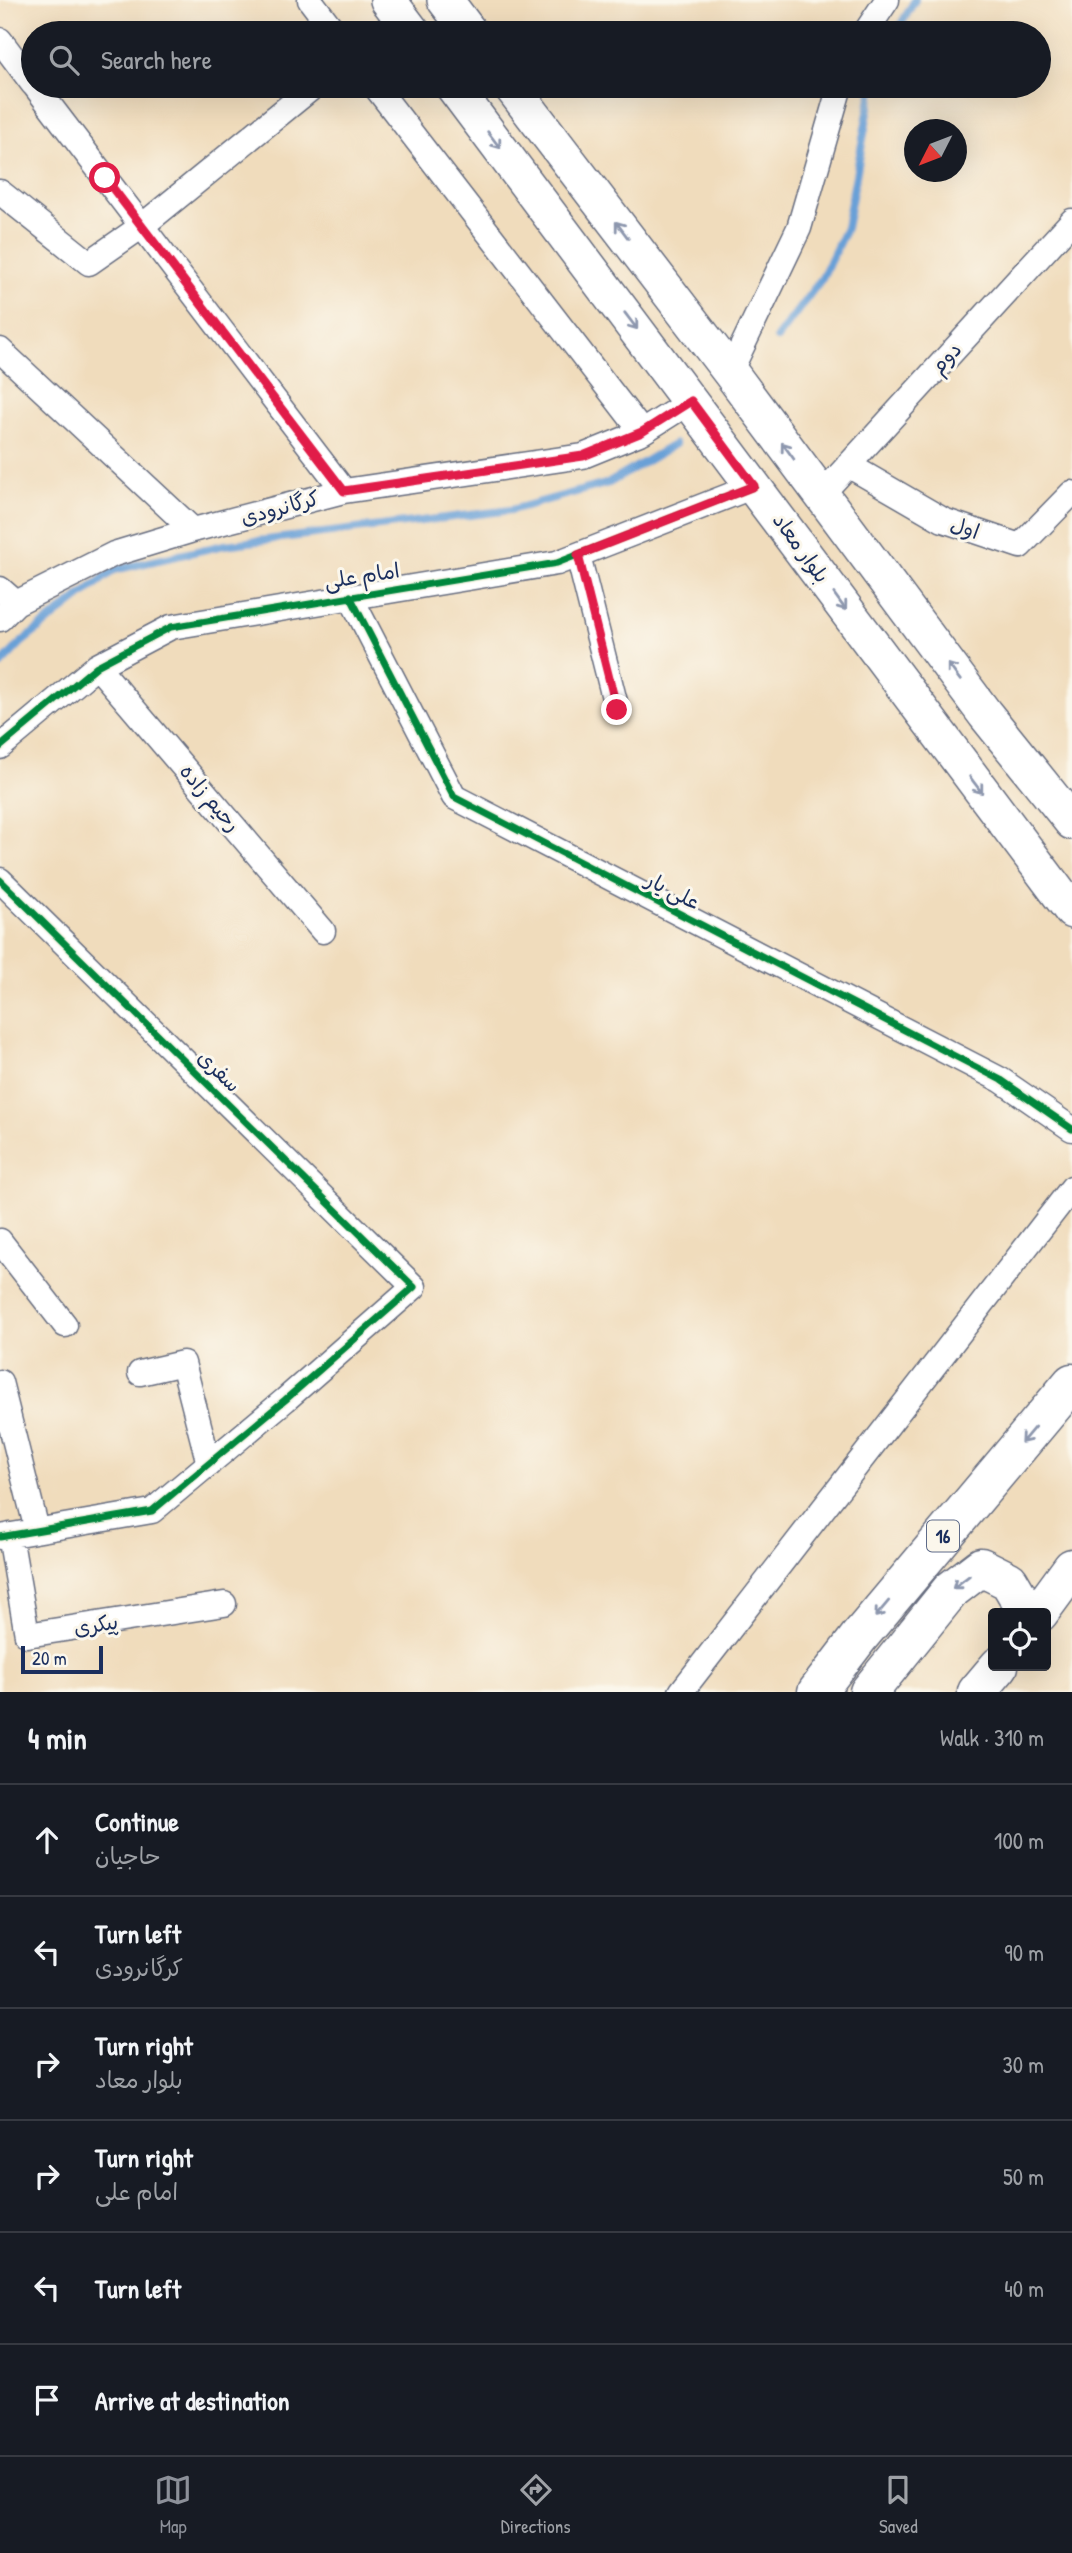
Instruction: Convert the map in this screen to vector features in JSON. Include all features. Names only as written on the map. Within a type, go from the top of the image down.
[{"type":"highway","name":"16","points":[[817,1692],[859,1637],[1072,1382]]},
{"type":"highway","points":[[869,1692],[951,1590],[981,1567],[1009,1581],[1022,1608]]},
{"type":"highway","points":[[1043,1608],[1072,1568]]},
{"type":"highway","points":[[977,1692],[995,1671]]},
{"type":"main road","points":[[445,0],[461,21]]},
{"type":"main road","name":"بلوار معاد","points":[[462,98],[1072,911]]},
{"type":"main road","points":[[520,98],[730,372],[985,714],[1072,822]]},
{"type":"main road","points":[[519,172],[556,144]]},
{"type":"main road","points":[[945,744],[985,714]]},
{"type":"street","points":[[310,0],[326,21]]},
{"type":"street","points":[[873,21],[887,0]]},
{"type":"street","points":[[0,40],[21,68]]},
{"type":"street","points":[[44,98],[344,491]]},
{"type":"street","points":[[0,192],[89,263],[142,226],[299,98]]},
{"type":"street","points":[[385,98],[642,432]]},
{"type":"street","points":[[730,372],[799,228],[837,98]]},
{"type":"street","name":"دوم","points":[[821,495],[1072,221]]},
{"type":"street","points":[[0,350],[193,530]]},
{"type":"street","name":"کرگانرودی","points":[[5,604],[114,554],[193,530],[344,491],[583,456],[642,432],[691,401]]},
{"type":"street","name":"اول","points":[[848,465],[943,520],[1020,547],[1072,493]]},
{"type":"street","name":"امام علی","points":[[0,747],[97,666],[172,627],[557,563],[754,486]]},
{"type":"street","points":[[578,555],[617,710]]},
{"type":"street","name":"علی یار","points":[[350,596],[454,797],[1000,1080],[1072,1129]]},
{"type":"street","name":"رحیم زاده","points":[[97,666],[323,931]]},
{"type":"street","name":"سفری","points":[[0,880],[414,1287],[209,1464]]},
{"type":"street","points":[[681,1692],[1072,1188]]},
{"type":"street","points":[[0,1241],[65,1325]]},
{"type":"street","points":[[5,1536],[152,1511],[209,1464],[183,1363],[140,1373]]},
{"type":"street","points":[[0,1382],[37,1531]]},
{"type":"street","name":"پیکری","points":[[5,1536],[27,1635],[224,1604]]},
{"type":"waterway","points":[[903,21],[915,0]]},
{"type":"waterway","points":[[777,338],[822,278],[846,228],[871,98]]},
{"type":"waterway","points":[[0,665],[22,642],[114,570],[224,545],[511,510],[609,483],[675,444]]},
{"type":"cycle path","points":[[0,747],[97,666],[171,627],[557,563],[754,486]]},
{"type":"cycle path","points":[[350,596],[454,797],[1001,1080],[1072,1129]]},
{"type":"cycle path","points":[[0,880],[414,1287],[152,1511],[0,1537]]},
{"type":"route","points":[[105,178],[344,491],[583,456],[642,432],[691,401],[754,486],[578,555],[617,710]]}]
